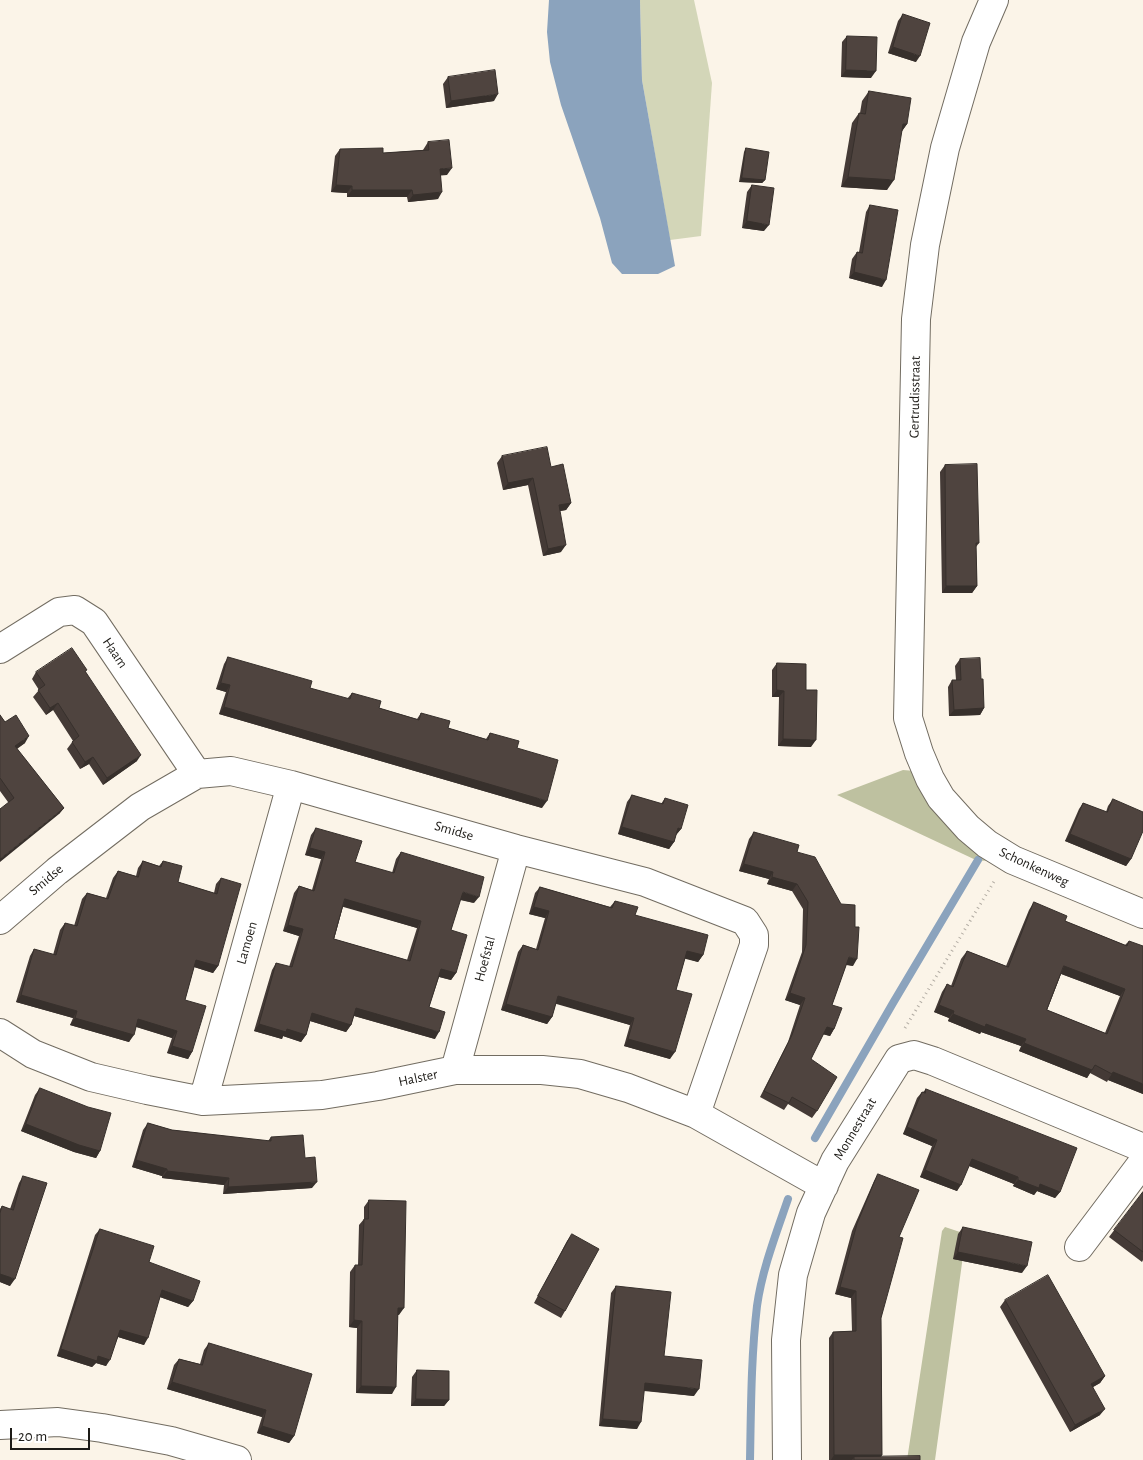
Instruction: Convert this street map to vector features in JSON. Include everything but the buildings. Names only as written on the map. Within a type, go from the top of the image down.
[{"type":"street","name":"Gertrudisstraat","points":[[940,798],[919,753],[908,718],[916,319],[925,245],[945,148],[976,42],[994,0]]},
{"type":"street","name":"Haam","points":[[0,649],[59,612],[76,610],[94,622],[197,774]]},
{"type":"street","name":"Smidse","points":[[0,920],[56,871],[140,807],[197,774],[231,771],[291,785],[516,849],[646,882],[745,922],[754,935],[754,944],[696,1114]]},
{"type":"street","name":"Lamoen","points":[[203,1101],[291,785]]},
{"type":"street","name":"Schonkenweg","points":[[940,798],[968,828],[1008,858],[1143,914]]},
{"type":"street","name":"Hoefstal","points":[[455,1070],[516,849]]},
{"type":"street","name":"Halster","points":[[0,1033],[32,1054],[90,1076],[203,1101],[322,1095],[378,1086],[455,1070],[542,1070],[580,1074],[628,1088],[696,1114],[824,1186]]},
{"type":"street","points":[[899,1059],[914,1055],[933,1061],[1143,1148]]},
{"type":"street","name":"Monnestraat","points":[[788,1460],[786,1340],[793,1275],[811,1213],[835,1161],[899,1059]]},
{"type":"street","points":[[1079,1247],[1143,1162]]},
{"type":"street","points":[[0,1426],[58,1422],[102,1428],[171,1441],[237,1460]]},
{"type":"path","points":[[899,1059],[894,1046],[1008,858]]},
{"type":"green space","points":[[640,0],[694,0],[712,83],[701,236],[670,240],[642,80]]},
{"type":"green space","points":[[903,770],[915,771],[995,860],[978,861],[837,795]]},
{"type":"green space","points":[[945,1227],[966,1234],[935,1460],[907,1460],[942,1231]]},
{"type":"water","points":[[549,0],[640,0],[642,80],[675,266],[658,274],[622,274],[612,263],[600,218],[561,105],[550,62],[547,32]]},
{"type":"waterway","points":[[815,1138],[978,860]]},
{"type":"waterway","points":[[750,1460],[752,1364],[757,1306],[766,1266],[788,1199]]}]
